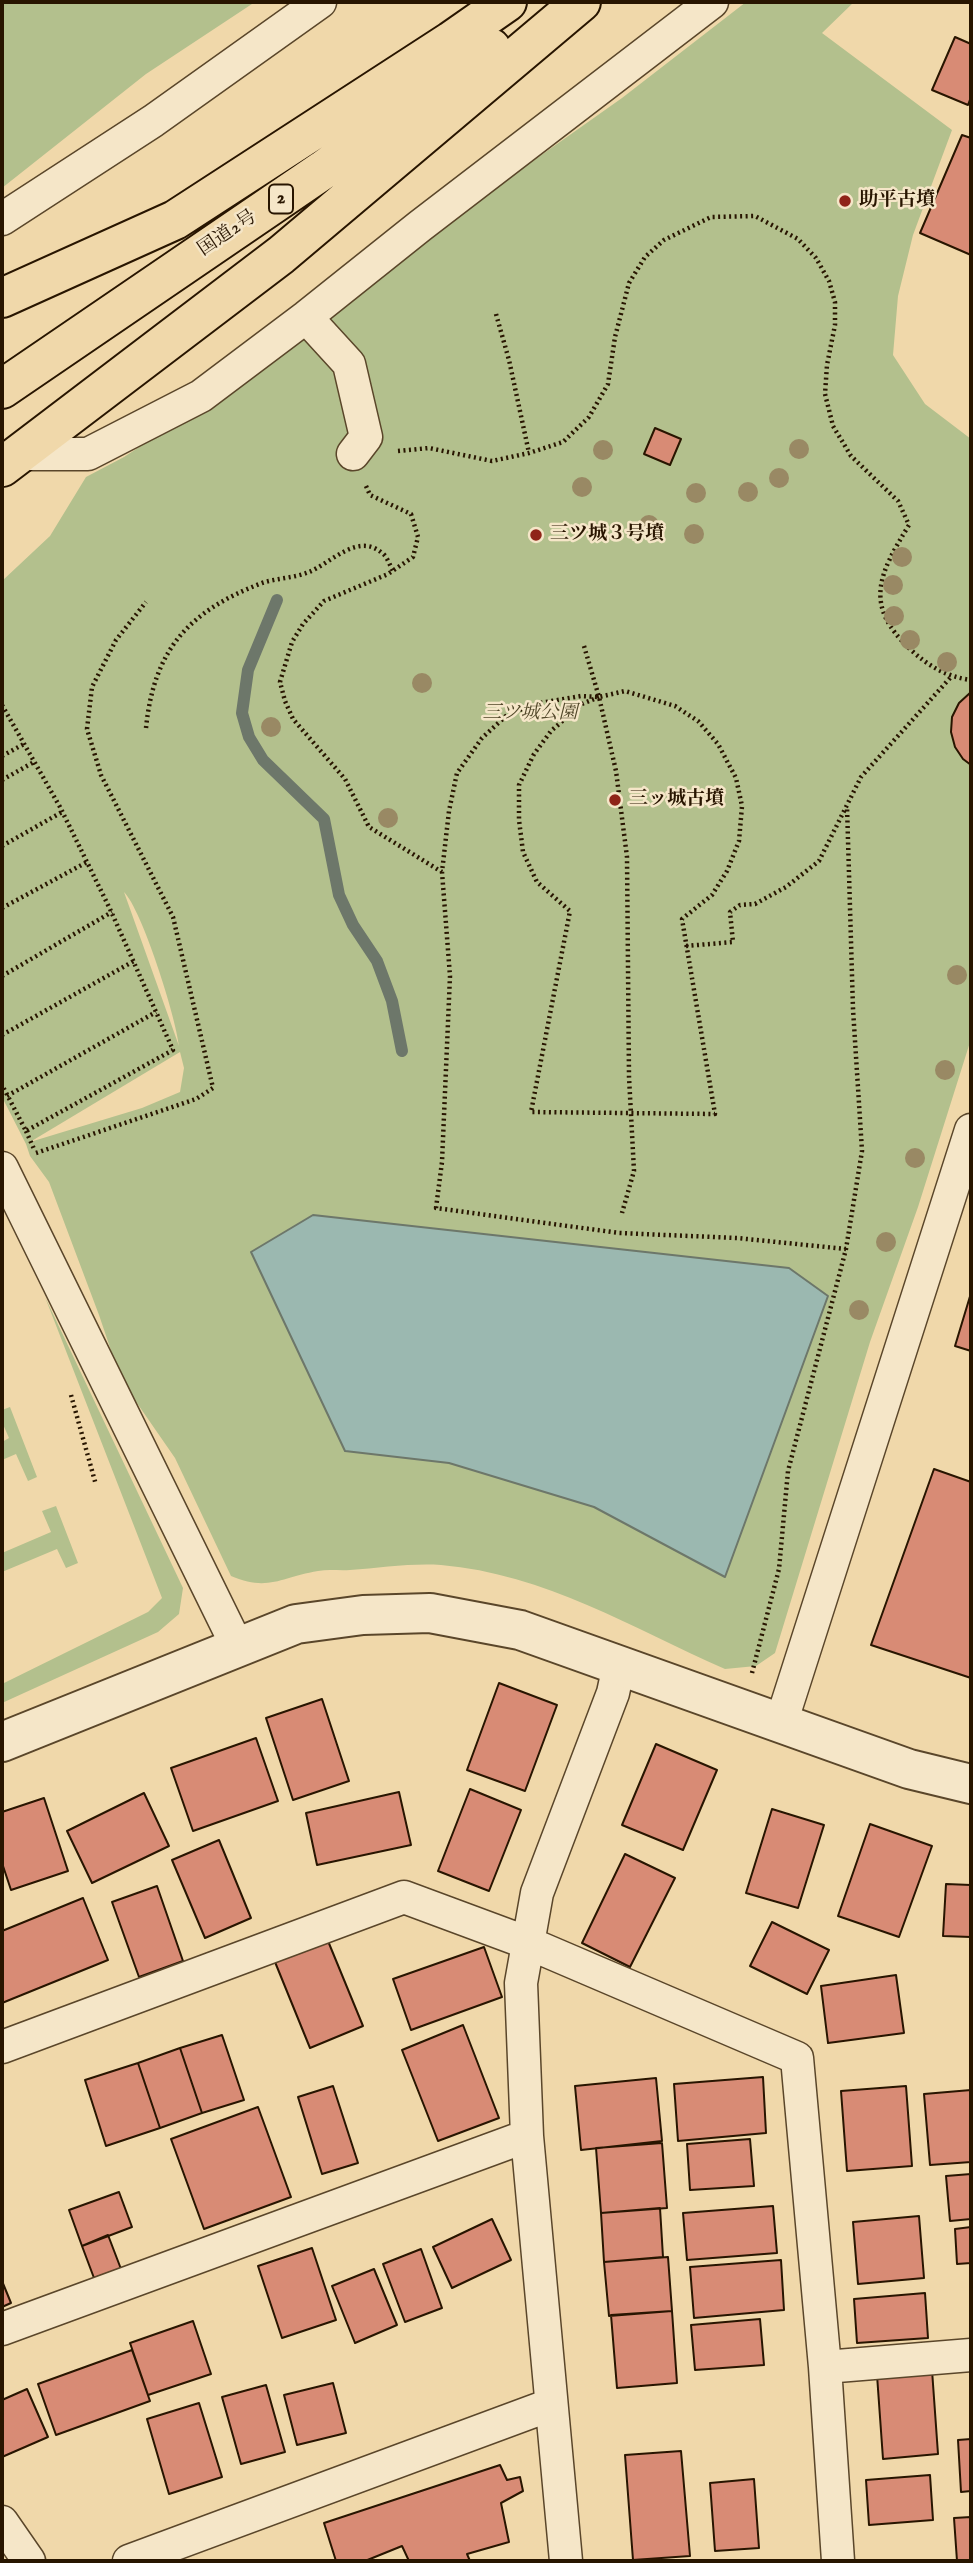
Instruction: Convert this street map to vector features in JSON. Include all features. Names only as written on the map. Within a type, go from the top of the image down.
[{"type":"highway","points":[[2,298],[174,220],[507,2]]},
{"type":"highway","name":"国道2号","points":[[2,389],[323,170],[554,2]]},
{"type":"highway","points":[[11,460],[281,256],[581,2]]},
{"type":"street","points":[[2,219],[153,121],[320,2]]},
{"type":"street","points":[[11,460],[88,454],[201,396],[712,2]]},
{"type":"street","points":[[306,317],[349,364],[366,438],[353,454]]},
{"type":"street","points":[[781,1723],[971,1129]]},
{"type":"street","points":[[2,1168],[238,1648]]},
{"type":"street","points":[[2,1742],[296,1624],[363,1615],[430,1613],[520,1630],[909,1769],[971,1784]]},
{"type":"street","points":[[566,2561],[527,2136],[522,1983],[537,1893],[613,1693],[619,1665]]},
{"type":"street","points":[[2,2047],[404,1897],[528,1943],[797,2058],[825,2367],[838,2561]]},
{"type":"street","points":[[2,2329],[527,2136]]},
{"type":"street","points":[[825,2367],[971,2355]]},
{"type":"street","points":[[129,2561],[550,2405]]},
{"type":"street","points":[[2,2522],[29,2561]]},
{"type":"path","points":[[442,872],[369,827],[345,779],[293,719],[280,682],[292,642],[303,624],[324,601],[393,571],[413,557],[418,537],[411,514],[370,495],[353,454],[429,448],[492,461],[564,442],[589,417],[608,384],[615,337],[629,283],[645,257],[664,240],[711,217],[755,216],[787,233],[798,239],[816,258],[829,281],[835,302],[835,325],[827,365],[825,394],[833,426],[851,456],[898,500],[909,524],[895,548],[881,584],[881,609],[892,632],[923,661],[951,677],[971,680]]},
{"type":"path","points":[[496,314],[529,453]]},
{"type":"path","points":[[146,728],[149,700],[160,668],[175,641],[194,619],[223,599],[262,583],[309,572],[344,551],[363,545],[383,553],[393,571]]},
{"type":"path","points":[[2,1085],[36,1153],[196,1099],[214,1088],[173,916],[101,775],[88,729],[92,687],[116,639],[146,602]]},
{"type":"path","points":[[584,646],[600,697],[616,771],[627,857],[631,1113],[635,1171],[622,1213]]},
{"type":"path","points":[[686,946],[733,942],[730,912],[740,905],[755,904],[786,887],[819,861],[861,777],[951,677]]},
{"type":"path","points":[[625,691],[675,706],[698,721],[718,744],[736,778],[743,806],[739,841],[727,871],[712,895],[682,919],[715,1114],[531,1112],[570,911],[537,881],[523,852],[519,820],[520,785],[534,754],[551,731],[582,704],[600,697],[625,691]]},
{"type":"path","points":[[600,697],[581,696],[534,704],[506,716],[482,738],[457,773],[449,811],[442,872],[450,976],[442,1162],[436,1208],[619,1233],[737,1238],[846,1249]]},
{"type":"path","points":[[2,705],[62,812],[112,912],[173,1050],[26,1131]]},
{"type":"path","points":[[2,723],[10,719]]},
{"type":"path","points":[[2,756],[24,744]]},
{"type":"path","points":[[2,780],[34,762]]},
{"type":"path","points":[[751,1678],[779,1569],[788,1471],[846,1249],[862,1151],[853,1009],[847,806]]},
{"type":"path","points":[[2,846],[62,812]]},
{"type":"path","points":[[2,908],[87,862]]},
{"type":"path","points":[[2,976],[112,912]]},
{"type":"path","points":[[2,1035],[134,961]]},
{"type":"path","points":[[7,1096],[156,1012]]},
{"type":"green space","points":[[2,2],[255,2],[146,74],[2,188]]},
{"type":"green space","name":"三ツ城公園","points":[[746,2],[854,2],[822,33],[952,130],[913,235],[898,296],[893,355],[925,404],[971,439],[971,1039],[918,1207],[870,1342],[775,1653],[756,1666],[725,1669],[587,1605],[516,1579],[479,1570],[441,1565],[407,1565],[322,1570],[265,1583],[244,1581],[231,1576],[175,1458],[121,1380],[49,1182],[30,1156],[2,1097],[2,581],[50,536],[86,477],[124,457],[199,408],[434,231],[622,98]],"holes":[[[124,892],[140,920],[157,965],[172,1012],[179,1046]],[[180,1052],[184,1068],[180,1092],[142,1108],[30,1142]]]},
{"type":"green space","points":[[45,1297],[183,1588],[179,1614],[158,1632],[2,1703],[2,1684],[148,1612],[162,1598]]},
{"type":"green space","points":[[10,1407],[37,1477],[28,1481],[16,1454],[2,1460],[2,1442],[9,1438],[2,1422],[2,1410]]},
{"type":"green space","points":[[56,1506],[78,1563],[66,1568],[57,1549],[2,1572],[2,1553],[51,1532],[42,1511]]},
{"type":"water","points":[[313,1215],[789,1268],[828,1296],[725,1577],[594,1507],[449,1463],[345,1451],[251,1252]]},
{"type":"building","points":[[955,37],[971,44],[971,97],[968,105],[932,90]]},
{"type":"building","points":[[962,135],[971,138],[971,255],[920,233]]},
{"type":"building","points":[[655,428],[681,439],[670,465],[644,454]]},
{"type":"building","points":[[971,692],[971,765],[955,747],[951,732],[952,717],[959,703]]},
{"type":"building","points":[[971,1293],[971,1351],[955,1346]]},
{"type":"building","points":[[934,1469],[971,1482],[971,1678],[871,1645]]},
{"type":"building","points":[[499,1683],[557,1705],[525,1791],[467,1770]]},
{"type":"building","points":[[322,1699],[349,1781],[293,1800],[266,1718]]},
{"type":"building","points":[[256,1738],[278,1801],[193,1831],[171,1768]]},
{"type":"building","points":[[656,1744],[717,1770],[683,1850],[622,1825]]},
{"type":"building","points":[[470,1789],[521,1810],[489,1891],[438,1871]]},
{"type":"building","points":[[399,1792],[411,1845],[317,1865],[306,1813]]},
{"type":"building","points":[[144,1793],[169,1846],[92,1883],[67,1831]]},
{"type":"building","points":[[44,1798],[68,1871],[11,1890],[2,1863],[2,1812]]},
{"type":"building","points":[[772,1809],[824,1825],[798,1908],[746,1893]]},
{"type":"building","points":[[870,1824],[932,1846],[899,1937],[838,1916]]},
{"type":"building","points":[[219,1840],[251,1918],[205,1938],[172,1860]]},
{"type":"building","points":[[625,1854],[675,1878],[630,1967],[582,1943]]},
{"type":"building","points":[[946,1884],[971,1885],[971,1937],[943,1936]]},
{"type":"building","points":[[157,1886],[183,1961],[139,1977],[112,1902]]},
{"type":"building","points":[[83,1898],[108,1960],[2,2003],[2,1931]]},
{"type":"building","points":[[772,1922],[829,1950],[807,1994],[750,1966]]},
{"type":"building","points":[[328,1941],[363,2026],[310,2048],[275,1962]]},
{"type":"building","points":[[484,1947],[502,1997],[411,2030],[393,1979]]},
{"type":"building","points":[[896,1975],[904,2033],[828,2043],[821,1986]]},
{"type":"building","points":[[463,2025],[499,2118],[438,2141],[402,2050]]},
{"type":"building","points":[[222,2035],[244,2100],[202,2113],[180,2048]]},
{"type":"building","points":[[180,2048],[202,2113],[160,2128],[138,2063]]},
{"type":"building","points":[[138,2063],[160,2128],[106,2146],[85,2080]]},
{"type":"building","points":[[763,2077],[766,2133],[678,2141],[674,2084]]},
{"type":"building","points":[[656,2078],[662,2141],[581,2150],[575,2086]]},
{"type":"building","points":[[333,2086],[358,2163],[322,2174],[298,2097]]},
{"type":"building","points":[[906,2086],[912,2166],[847,2171],[841,2091]]},
{"type":"building","points":[[971,2090],[971,2162],[930,2165],[924,2094]]},
{"type":"building","points":[[258,2107],[291,2197],[204,2229],[171,2139]]},
{"type":"building","points":[[750,2139],[754,2186],[690,2190],[687,2144]]},
{"type":"building","points":[[662,2143],[667,2208],[601,2213],[596,2148]]},
{"type":"building","points":[[971,2174],[971,2219],[950,2221],[946,2176]]},
{"type":"building","points":[[119,2192],[132,2227],[82,2246],[69,2210]]},
{"type":"building","points":[[773,2206],[777,2253],[687,2260],[683,2213]]},
{"type":"building","points":[[660,2208],[663,2257],[604,2262],[601,2213]]},
{"type":"building","points":[[919,2216],[924,2278],[858,2284],[853,2222]]},
{"type":"building","points":[[492,2219],[511,2260],[452,2288],[433,2247]]},
{"type":"building","points":[[971,2227],[971,2263],[957,2264],[955,2229]]},
{"type":"building","points":[[108,2235],[121,2269],[94,2278],[82,2246]]},
{"type":"building","points":[[312,2248],[336,2320],[282,2338],[258,2266]]},
{"type":"building","points":[[421,2249],[442,2308],[405,2322],[383,2264]]},
{"type":"building","points":[[668,2257],[672,2311],[609,2316],[604,2262]]},
{"type":"building","points":[[781,2260],[784,2310],[694,2318],[690,2267]]},
{"type":"building","points":[[374,2269],[397,2325],[355,2343],[332,2286]]},
{"type":"building","points":[[2,2281],[11,2303],[2,2307]]},
{"type":"building","points":[[925,2293],[928,2338],[857,2343],[854,2299]]},
{"type":"building","points":[[672,2311],[677,2383],[617,2388],[611,2315]]},
{"type":"building","points":[[760,2319],[764,2365],[695,2370],[691,2325]]},
{"type":"building","points":[[193,2321],[211,2374],[148,2395],[130,2343]]},
{"type":"building","points":[[132,2350],[150,2401],[56,2435],[38,2384]]},
{"type":"building","points":[[932,2370],[938,2454],[883,2459],[877,2375]]},
{"type":"building","points":[[333,2383],[346,2433],[297,2445],[284,2395]]},
{"type":"building","points":[[266,2385],[285,2452],[241,2464],[222,2397]]},
{"type":"building","points":[[27,2389],[48,2437],[2,2457],[2,2400]]},
{"type":"building","points":[[199,2403],[222,2477],[169,2494],[147,2419]]},
{"type":"building","points":[[971,2439],[971,2491],[961,2492],[958,2440]]},
{"type":"building","points":[[681,2451],[690,2556],[633,2560],[625,2455]]},
{"type":"building","points":[[500,2465],[507,2480],[520,2477],[523,2491],[501,2503],[509,2542],[467,2554],[470,2561],[409,2561],[402,2546],[365,2561],[336,2561],[324,2523]]},
{"type":"building","points":[[930,2475],[933,2520],[869,2525],[866,2480]]},
{"type":"building","points":[[754,2479],[759,2548],[715,2551],[710,2483]]},
{"type":"building","points":[[971,2517],[971,2561],[957,2561],[954,2518]]},
{"type":"waterway","points":[[277,600],[248,670],[242,713],[249,737],[263,760],[324,819],[339,895],[353,925],[377,961],[392,1001],[402,1051]]},
{"type":"place","name":"助平古墳","points":[[845,201]]},
{"type":"place","name":"三ツ城３号墳","points":[[536,535]]},
{"type":"place","name":"三ッ城古墳","points":[[615,800]]}]
